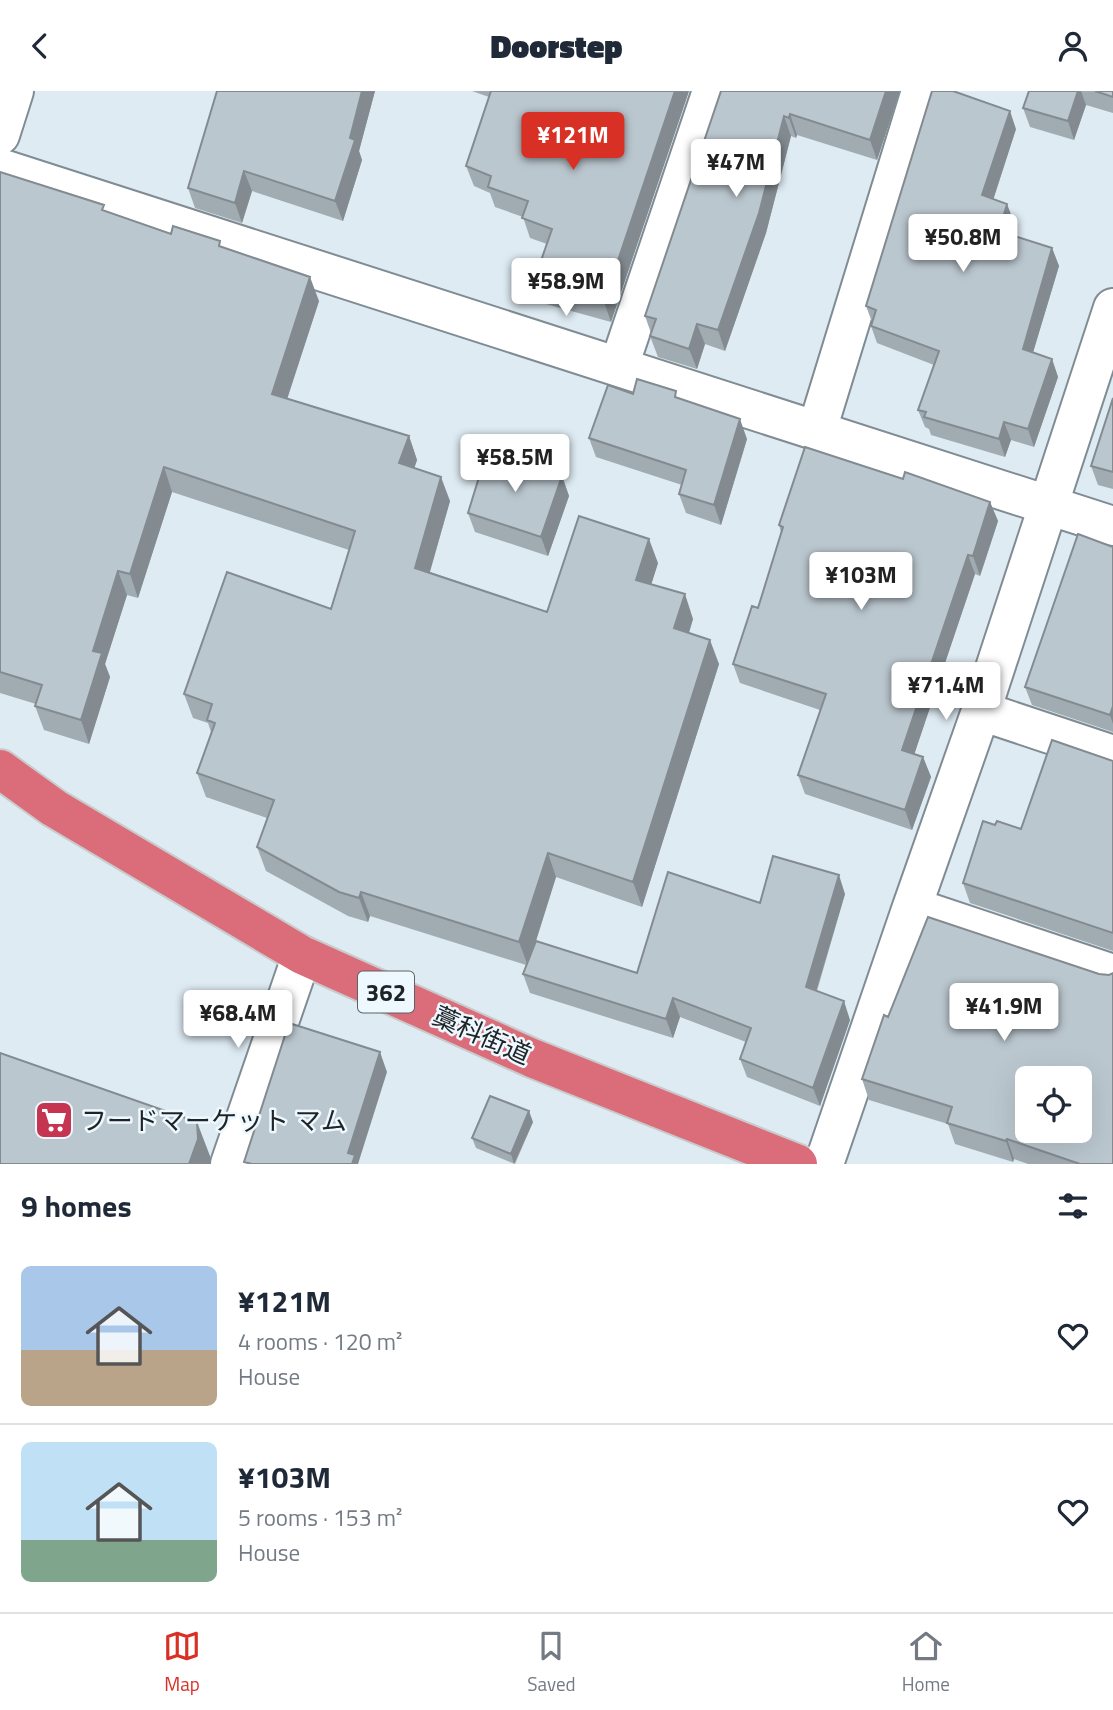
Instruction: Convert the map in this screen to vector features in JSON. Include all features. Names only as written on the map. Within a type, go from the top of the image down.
[{"type":"highway","name":"藁科街道","points":[[0,769],[54,809],[302,955],[532,1058],[799,1164]]},
{"type":"street","points":[[0,135],[14,91]]},
{"type":"street","points":[[619,366],[712,91]]},
{"type":"street","points":[[817,430],[921,91]]},
{"type":"street","points":[[0,169],[1113,526]]},
{"type":"street","points":[[824,1164],[981,711],[1113,308]]},
{"type":"street","points":[[981,711],[1113,755]]},
{"type":"street","points":[[912,907],[1113,974]]},
{"type":"street","points":[[230,1164],[302,955]]},
{"type":"building","points":[[217,91],[362,91],[350,138],[355,140],[335,201],[244,171],[235,203],[188,188]]},
{"type":"building","points":[[491,91],[675,91],[604,302],[538,284],[540,280],[535,278],[552,229],[522,218],[528,201],[488,187],[491,176],[466,166]]},
{"type":"building","points":[[721,91],[886,91],[870,140],[790,114],[789,118],[784,116],[759,213],[718,330],[697,324],[689,349],[650,336],[656,319],[645,316]]},
{"type":"building","points":[[932,91],[953,91],[1010,111],[982,195],[1007,204],[999,231],[1052,248],[1023,349],[1052,359],[1028,429],[1004,422],[999,439],[924,417],[926,412],[918,410],[939,351],[871,326],[876,310],[866,306]]},
{"type":"building","points":[[1029,91],[1078,91],[1068,121],[1023,108]]},
{"type":"building","points":[[1095,91],[1113,91],[1113,97]]},
{"type":"building","points":[[0,172],[104,205],[102,210],[171,234],[173,226],[220,241],[219,246],[310,277],[272,394],[409,436],[399,463],[441,477],[415,568],[547,612],[579,516],[649,539],[636,580],[685,594],[674,628],[710,640],[633,882],[548,853],[519,942],[361,892],[359,898],[339,892],[257,847],[274,800],[197,773],[215,723],[207,720],[212,704],[184,694],[227,572],[331,609],[355,531],[164,467],[130,574],[118,571],[93,651],[102,653],[81,720],[35,706],[42,685],[0,672]]},
{"type":"building","points":[[637,379],[676,391],[675,397],[740,419],[714,505],[679,494],[686,470],[589,438],[608,385],[633,394]]},
{"type":"building","points":[[1113,398],[1113,472],[1091,466]]},
{"type":"building","points":[[805,447],[903,479],[905,472],[990,502],[973,556],[968,555],[902,750],[923,757],[905,810],[798,775],[826,694],[733,664],[752,606],[758,608],[783,527],[779,525]]},
{"type":"building","points":[[487,451],[562,476],[541,537],[468,513]]},
{"type":"building","points":[[1078,534],[1113,547],[1113,706],[1110,715],[1025,687]]},
{"type":"building","points":[[1052,740],[1113,761],[1113,933],[963,883],[983,821],[995,825],[997,821],[1021,829]]},
{"type":"building","points":[[773,856],[839,875],[806,987],[844,1001],[813,1088],[740,1059],[751,1028],[673,998],[666,1019],[523,974],[536,941],[637,973],[668,872],[760,903]]},
{"type":"building","points":[[928,917],[1099,974],[1113,973],[1113,1164],[1080,1164],[1019,1143],[1092,1143],[1092,1066],[1015,1066],[1015,1142],[1006,1141],[947,1123],[952,1107],[862,1079],[884,1015],[888,1017]]},
{"type":"building","points":[[289,1023],[380,1052],[348,1153],[355,1155],[352,1164],[244,1162]]},
{"type":"building","name":"フードマーケット マム","points":[[0,1053],[197,1122],[198,1139],[189,1164],[0,1164]]},
{"type":"building","points":[[490,1096],[529,1111],[511,1154],[472,1138]]},
{"type":"place","name":"フードマーケット マム","points":[[54,1120]]}]
